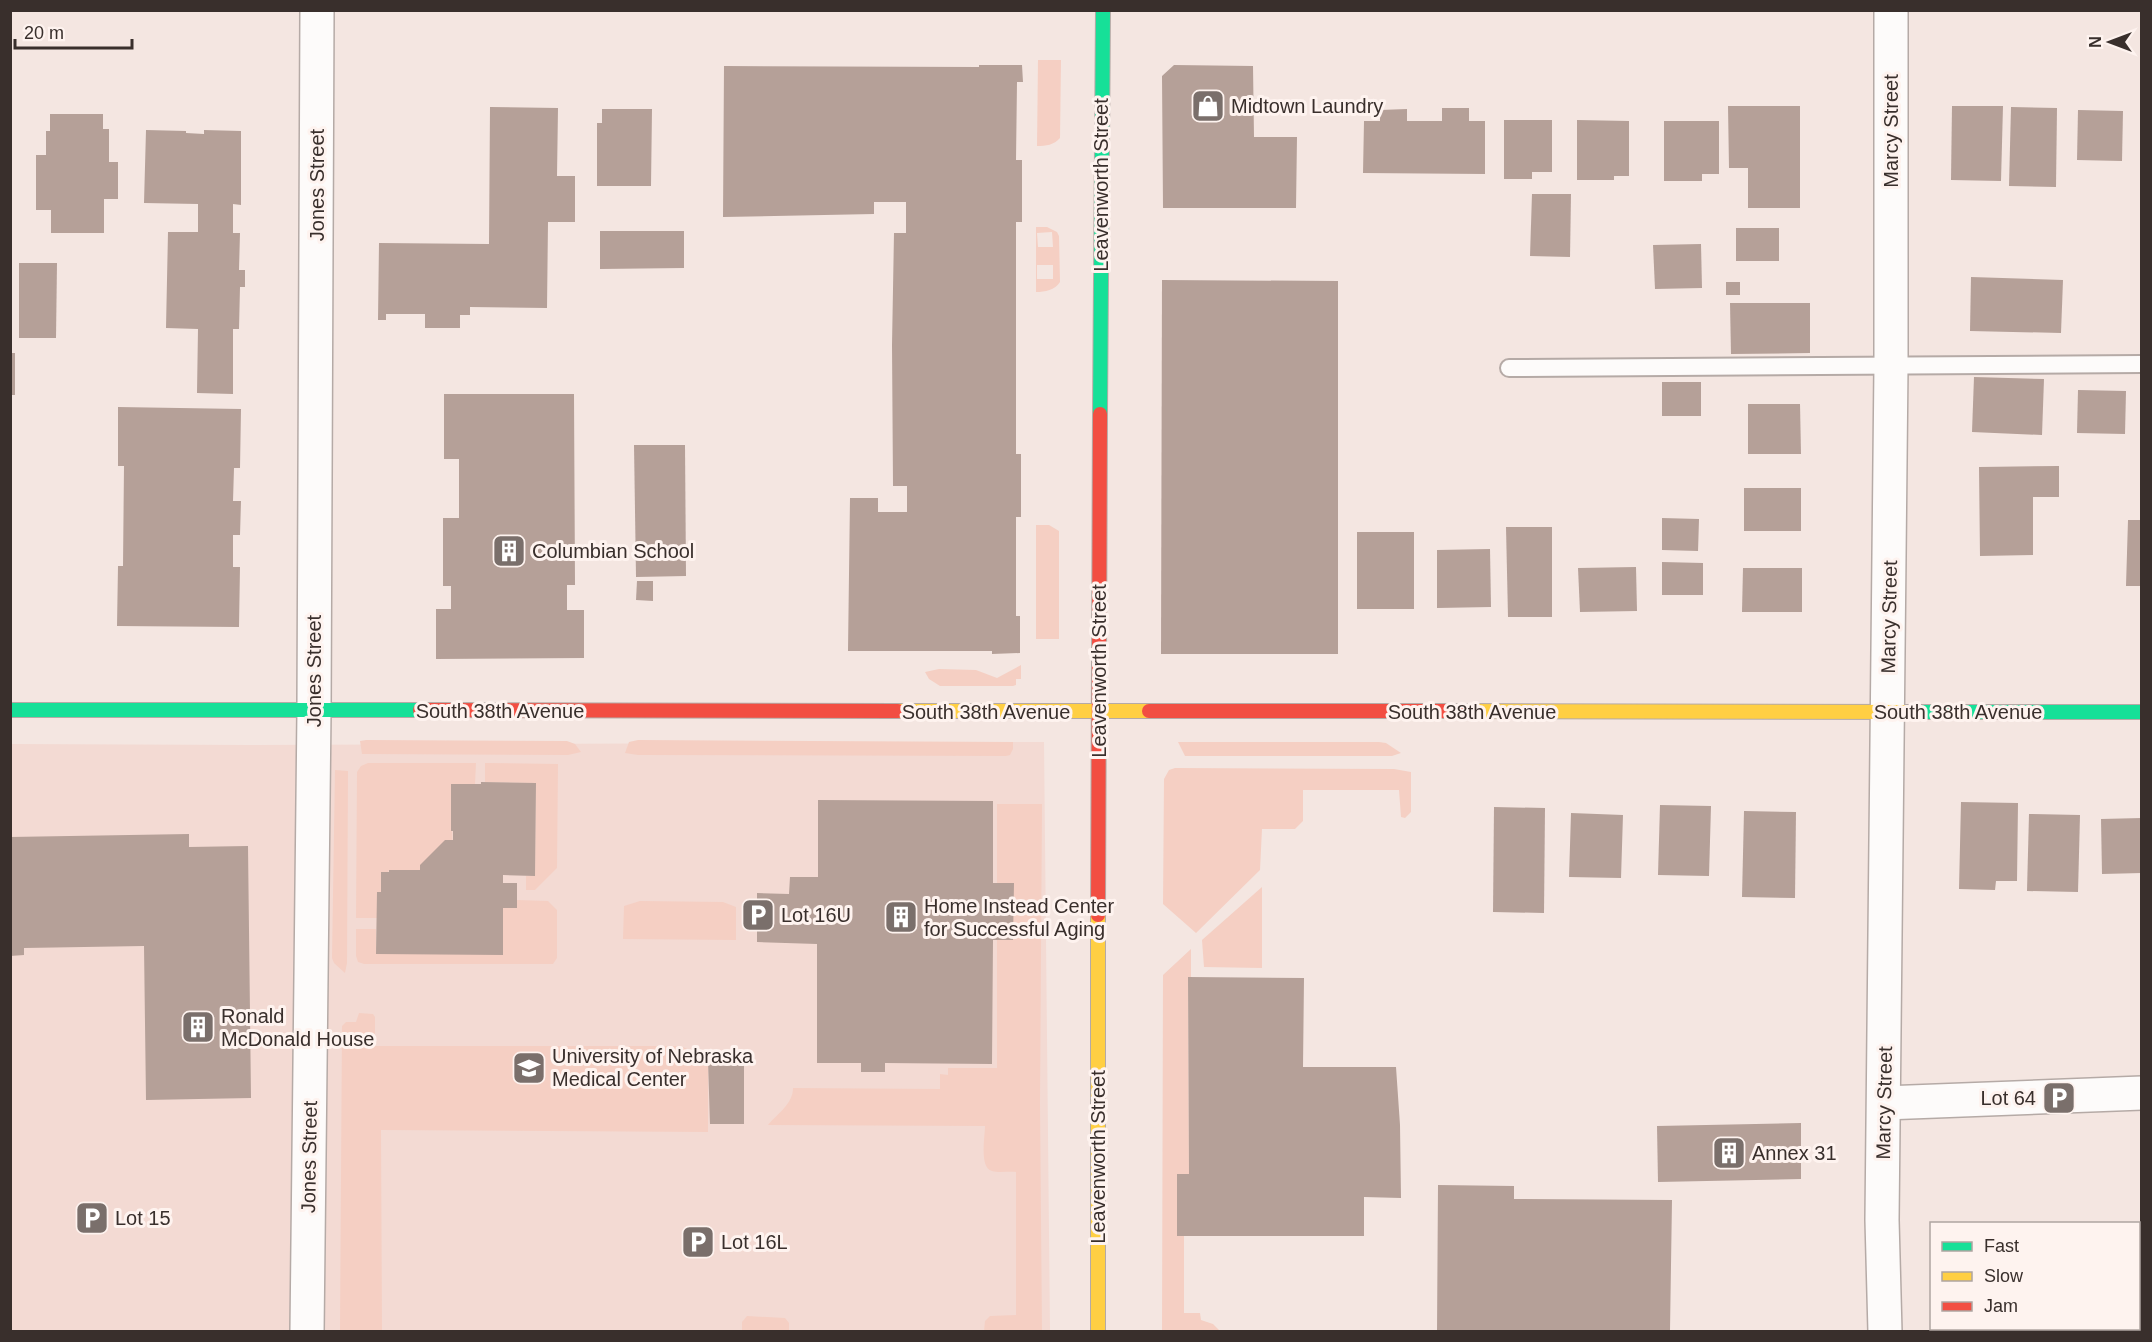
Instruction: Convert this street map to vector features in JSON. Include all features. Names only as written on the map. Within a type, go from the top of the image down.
[{"type":"street","name":"Jones Street","points":[[307,1332],[314,711],[317,10]]},
{"type":"street","name":"Leavenworth Street","points":[[1098,1332],[1098,712],[1103,10]]},
{"type":"street","name":"Marcy Street","points":[[1885,1332],[1882,1220],[1892,366],[1891,10]]},
{"type":"street","name":"South 38th Avenue","points":[[10,710],[2142,712]]},
{"type":"street","points":[[1884,1103],[2142,1093]]},
{"type":"lane","points":[[1509,368],[2142,364]]},
{"type":"shaded area","points":[[1038,60],[1061,60],[1060,138],[1050,145],[1037,146]]},
{"type":"shaded area","points":[[1036,227],[1047,227],[1057,232],[1059,236],[1060,282],[1050,290],[1036,292]],"holes":[[[1052,232],[1053,247],[1038,247],[1037,233]],[[1037,265],[1053,265],[1053,279],[1037,279]]]},
{"type":"shaded area","points":[[1036,525],[1049,525],[1059,531],[1059,639],[1036,639]]},
{"type":"shaded area","points":[[1021,665],[1021,679],[1016,679],[1016,685],[1013,686],[940,686],[929,679],[925,672],[939,669],[976,670],[997,678]]},
{"type":"shaded area","points":[[638,740],[1013,742],[1013,749],[1010,755],[1006,756],[638,755],[625,753],[629,742]]},
{"type":"shaded area","points":[[360,741],[567,741],[575,744],[581,752],[568,755],[362,754]]},
{"type":"shaded area","name":"University of Nebraska Medical Center","points":[[1044,742],[1050,1331],[11,1332],[11,744]]},
{"type":"shaded area","points":[[1178,742],[1379,742],[1386,743],[1401,753],[1392,756],[1185,756]]},
{"type":"shaded area","points":[[368,763],[476,763],[475,784],[451,785],[453,861],[440,872],[389,870],[381,892],[377,893],[377,918],[356,918],[357,772],[361,766]]},
{"type":"shaded area","points":[[485,763],[558,764],[557,868],[535,890],[526,890],[526,876],[535,875],[536,783],[485,782]]},
{"type":"shaded area","points":[[1175,768],[1394,769],[1411,772],[1411,812],[1405,818],[1401,817],[1399,790],[1303,790],[1303,821],[1295,829],[1262,829],[1260,870],[1196,933],[1163,904],[1164,779],[1169,770]]},
{"type":"shaded area","points":[[335,770],[348,771],[347,963],[345,973],[332,958]]},
{"type":"shaded area","points":[[997,804],[1042,804],[1040,1104],[1042,1331],[984,1331],[985,1321],[990,1316],[1016,1315],[1016,1172],[995,1172],[988,1169],[984,1158],[985,1126],[768,1125],[788,1104],[793,1088],[940,1089],[940,1074],[948,1075],[948,1068],[997,1068]]},
{"type":"shaded area","points":[[1262,887],[1262,968],[1204,967],[1202,940]]},
{"type":"shaded area","points":[[517,900],[548,901],[557,910],[557,958],[553,964],[364,964],[358,962],[356,929],[376,929],[376,954],[503,908],[516,908]]},
{"type":"shaded area","points":[[640,901],[723,902],[736,907],[736,940],[623,939],[624,906]]},
{"type":"shaded area","points":[[1191,949],[1191,977],[1188,978],[1189,1174],[1177,1175],[1177,1235],[1184,1236],[1184,1313],[1200,1313],[1201,1320],[1213,1324],[1220,1331],[1162,1332],[1163,975]]},
{"type":"shaded area","points":[[359,1013],[373,1014],[375,1017],[375,1046],[681,1046],[708,1059],[708,1132],[381,1130],[382,1331],[340,1332],[342,1026],[346,1022],[356,1022]]},
{"type":"shaded area","points":[[747,1316],[785,1318],[789,1323],[789,1331],[742,1331],[742,1322]]},
{"type":"building","points":[[979,65],[1022,65],[1023,82],[1017,82],[1016,160],[1022,160],[1022,222],[1016,222],[1016,454],[1021,454],[1021,517],[1016,517],[1016,616],[1020,616],[1020,653],[848,651],[850,498],[878,498],[878,512],[907,512],[907,486],[893,486],[892,345],[894,233],[906,233],[906,202],[874,202],[874,214],[723,217],[724,66],[979,67]]},
{"type":"building","points":[[1174,65],[1253,66],[1254,137],[1297,137],[1296,208],[1163,208],[1162,76]]},
{"type":"building","points":[[1728,106],[1800,106],[1800,208],[1748,208],[1748,168],[1729,168]]},
{"type":"building","points":[[1952,106],[2003,106],[2001,181],[1951,180]]},
{"type":"building","points":[[490,107],[558,108],[557,176],[575,176],[575,222],[548,222],[547,308],[470,307],[470,315],[460,315],[460,328],[425,328],[425,314],[386,314],[386,320],[378,320],[379,243],[489,244]]},
{"type":"building","points":[[2011,107],[2057,108],[2056,187],[2009,186]]},
{"type":"building","points":[[1442,108],[1469,108],[1469,121],[1485,121],[1485,174],[1363,173],[1364,121],[1380,121],[1380,110],[1407,109],[1407,121],[1442,121]]},
{"type":"building","points":[[602,109],[652,109],[651,186],[597,186],[597,123],[602,123]]},
{"type":"building","points":[[2078,110],[2123,111],[2122,161],[2077,160]]},
{"type":"building","points":[[50,114],[103,114],[103,129],[109,129],[109,162],[118,162],[118,199],[104,199],[104,233],[51,233],[51,210],[36,210],[36,155],[46,155],[46,131],[50,131]]},
{"type":"building","points":[[1504,120],[1552,120],[1552,172],[1532,172],[1532,179],[1504,179]]},
{"type":"building","points":[[1577,120],[1629,121],[1629,176],[1614,176],[1614,180],[1577,180]]},
{"type":"building","points":[[1664,121],[1719,121],[1719,174],[1702,174],[1702,181],[1664,181]]},
{"type":"building","points":[[146,130],[204,134],[204,130],[241,131],[241,205],[233,204],[233,233],[240,233],[239,270],[245,270],[245,287],[240,287],[239,329],[233,329],[233,394],[197,393],[198,329],[166,328],[168,232],[198,232],[198,204],[144,203]]},
{"type":"building","points":[[1532,194],[1571,194],[1570,257],[1530,256]]},
{"type":"building","points":[[1736,228],[1779,228],[1779,261],[1736,261]]},
{"type":"building","points":[[600,231],[684,231],[684,268],[600,269]]},
{"type":"building","points":[[1701,244],[1702,288],[1655,289],[1653,245]]},
{"type":"building","points":[[19,263],[57,263],[56,338],[19,338]]},
{"type":"building","points":[[1971,277],[2063,280],[2061,333],[1970,331]]},
{"type":"building","points":[[1162,280],[1338,281],[1338,654],[1161,654]]},
{"type":"building","points":[[1726,282],[1740,282],[1740,295],[1726,295]]},
{"type":"building","points":[[1730,303],[1810,303],[1810,353],[1731,354]]},
{"type":"building","points":[[10,353],[15,353],[15,395],[10,395]]},
{"type":"building","points":[[1974,377],[2044,379],[2042,435],[1972,432]]},
{"type":"building","points":[[1662,382],[1701,382],[1701,416],[1662,416]]},
{"type":"building","points":[[2078,390],[2126,391],[2125,434],[2077,433]]},
{"type":"building","name":"Columbian School","points":[[444,394],[574,394],[575,585],[567,585],[567,610],[584,610],[584,658],[436,659],[436,609],[451,609],[451,586],[443,586],[443,518],[459,518],[459,459],[444,459]]},
{"type":"building","points":[[1748,404],[1800,404],[1801,454],[1748,454]]},
{"type":"building","points":[[118,407],[241,409],[240,468],[234,468],[233,501],[241,501],[240,535],[233,535],[233,567],[240,567],[239,627],[117,626],[118,566],[123,566],[124,466],[118,466]]},
{"type":"building","points":[[634,445],[685,445],[686,576],[636,577]]},
{"type":"building","points":[[2059,466],[2059,497],[2033,497],[2033,555],[1980,556],[1979,467]]},
{"type":"building","points":[[1744,488],[1801,488],[1801,531],[1744,531]]},
{"type":"building","points":[[1662,518],[1699,519],[1698,551],[1662,550]]},
{"type":"building","points":[[2128,520],[2142,520],[2142,586],[2126,586]]},
{"type":"building","points":[[1506,527],[1552,527],[1552,617],[1508,617]]},
{"type":"building","points":[[1357,532],[1414,532],[1414,609],[1357,609]]},
{"type":"building","points":[[1490,549],[1491,607],[1437,608],[1437,550]]},
{"type":"building","points":[[1662,562],[1703,563],[1703,595],[1662,595]]},
{"type":"building","points":[[1636,567],[1637,611],[1580,612],[1578,568]]},
{"type":"building","points":[[1743,568],[1802,568],[1802,612],[1742,612]]},
{"type":"building","points":[[637,581],[653,581],[653,601],[636,600]]},
{"type":"building","points":[[481,782],[536,783],[535,876],[503,875],[503,883],[517,883],[517,908],[503,908],[503,955],[376,954],[377,892],[381,892],[381,872],[420,870],[420,865],[445,840],[453,840],[451,784],[481,784]]},
{"type":"building","name":"Home Instead Center for Successful Aging","points":[[818,800],[993,801],[993,883],[1014,883],[1013,940],[993,940],[992,1064],[885,1063],[885,1072],[861,1072],[861,1063],[817,1063],[817,944],[757,942],[757,893],[789,894],[790,877],[818,877]]},
{"type":"building","points":[[1961,802],[2018,803],[2017,881],[1996,881],[1995,890],[1959,889]]},
{"type":"building","points":[[1660,805],[1711,806],[1709,876],[1658,875]]},
{"type":"building","points":[[1494,807],[1545,808],[1544,913],[1493,912]]},
{"type":"building","points":[[1744,811],[1796,812],[1795,898],[1742,897]]},
{"type":"building","points":[[1571,813],[1623,815],[1621,878],[1569,877]]},
{"type":"building","points":[[2029,814],[2080,815],[2078,892],[2027,891]]},
{"type":"building","points":[[2142,818],[2142,873],[2102,874],[2101,819]]},
{"type":"building","name":"Ronald McDonald House","points":[[189,834],[189,847],[248,846],[251,1098],[146,1100],[144,946],[24,948],[24,955],[10,956],[10,837]]},
{"type":"building","points":[[1188,977],[1304,978],[1303,1067],[1396,1067],[1401,1198],[1364,1197],[1364,1236],[1177,1236],[1177,1174],[1189,1174]]},
{"type":"building","points":[[708,1061],[744,1061],[744,1124],[710,1124]]},
{"type":"building","name":"Annex 31","points":[[1801,1123],[1801,1179],[1658,1182],[1657,1126]]},
{"type":"building","points":[[1438,1185],[1514,1186],[1514,1199],[1672,1200],[1670,1330],[1437,1332]]},
{"type":"traffic: fast","points":[[1100,414],[1103,10]]},
{"type":"traffic: fast","points":[[10,710],[420,710]]},
{"type":"traffic: fast","points":[[1917,712],[2142,712]]},
{"type":"traffic: slow","points":[[898,711],[1149,711]]},
{"type":"traffic: slow","points":[[1462,711],[1917,712]]},
{"type":"traffic: slow","points":[[1098,915],[1098,1332]]},
{"type":"traffic: jam","points":[[1098,915],[1100,414]]},
{"type":"traffic: jam","points":[[420,710],[898,711]]},
{"type":"traffic: jam","points":[[1149,711],[1462,711]]},
{"type":"place","name":"Midtown Laundry","points":[[1208,106]]},
{"type":"place","name":"Columbian School","points":[[509,551]]},
{"type":"place","name":"Lot 16U","points":[[758,915]]},
{"type":"place","name":"Home Instead Center for Successful Aging","points":[[901,917]]},
{"type":"place","name":"Ronald McDonald House","points":[[198,1027]]},
{"type":"place","name":"University of Nebraska Medical Center","points":[[529,1068]]},
{"type":"place","name":"Lot 64","points":[[2059,1098]]},
{"type":"place","name":"Annex 31","points":[[1729,1153]]},
{"type":"place","name":"Lot 15","points":[[92,1218]]},
{"type":"place","name":"Lot 16L","points":[[698,1242]]}]
